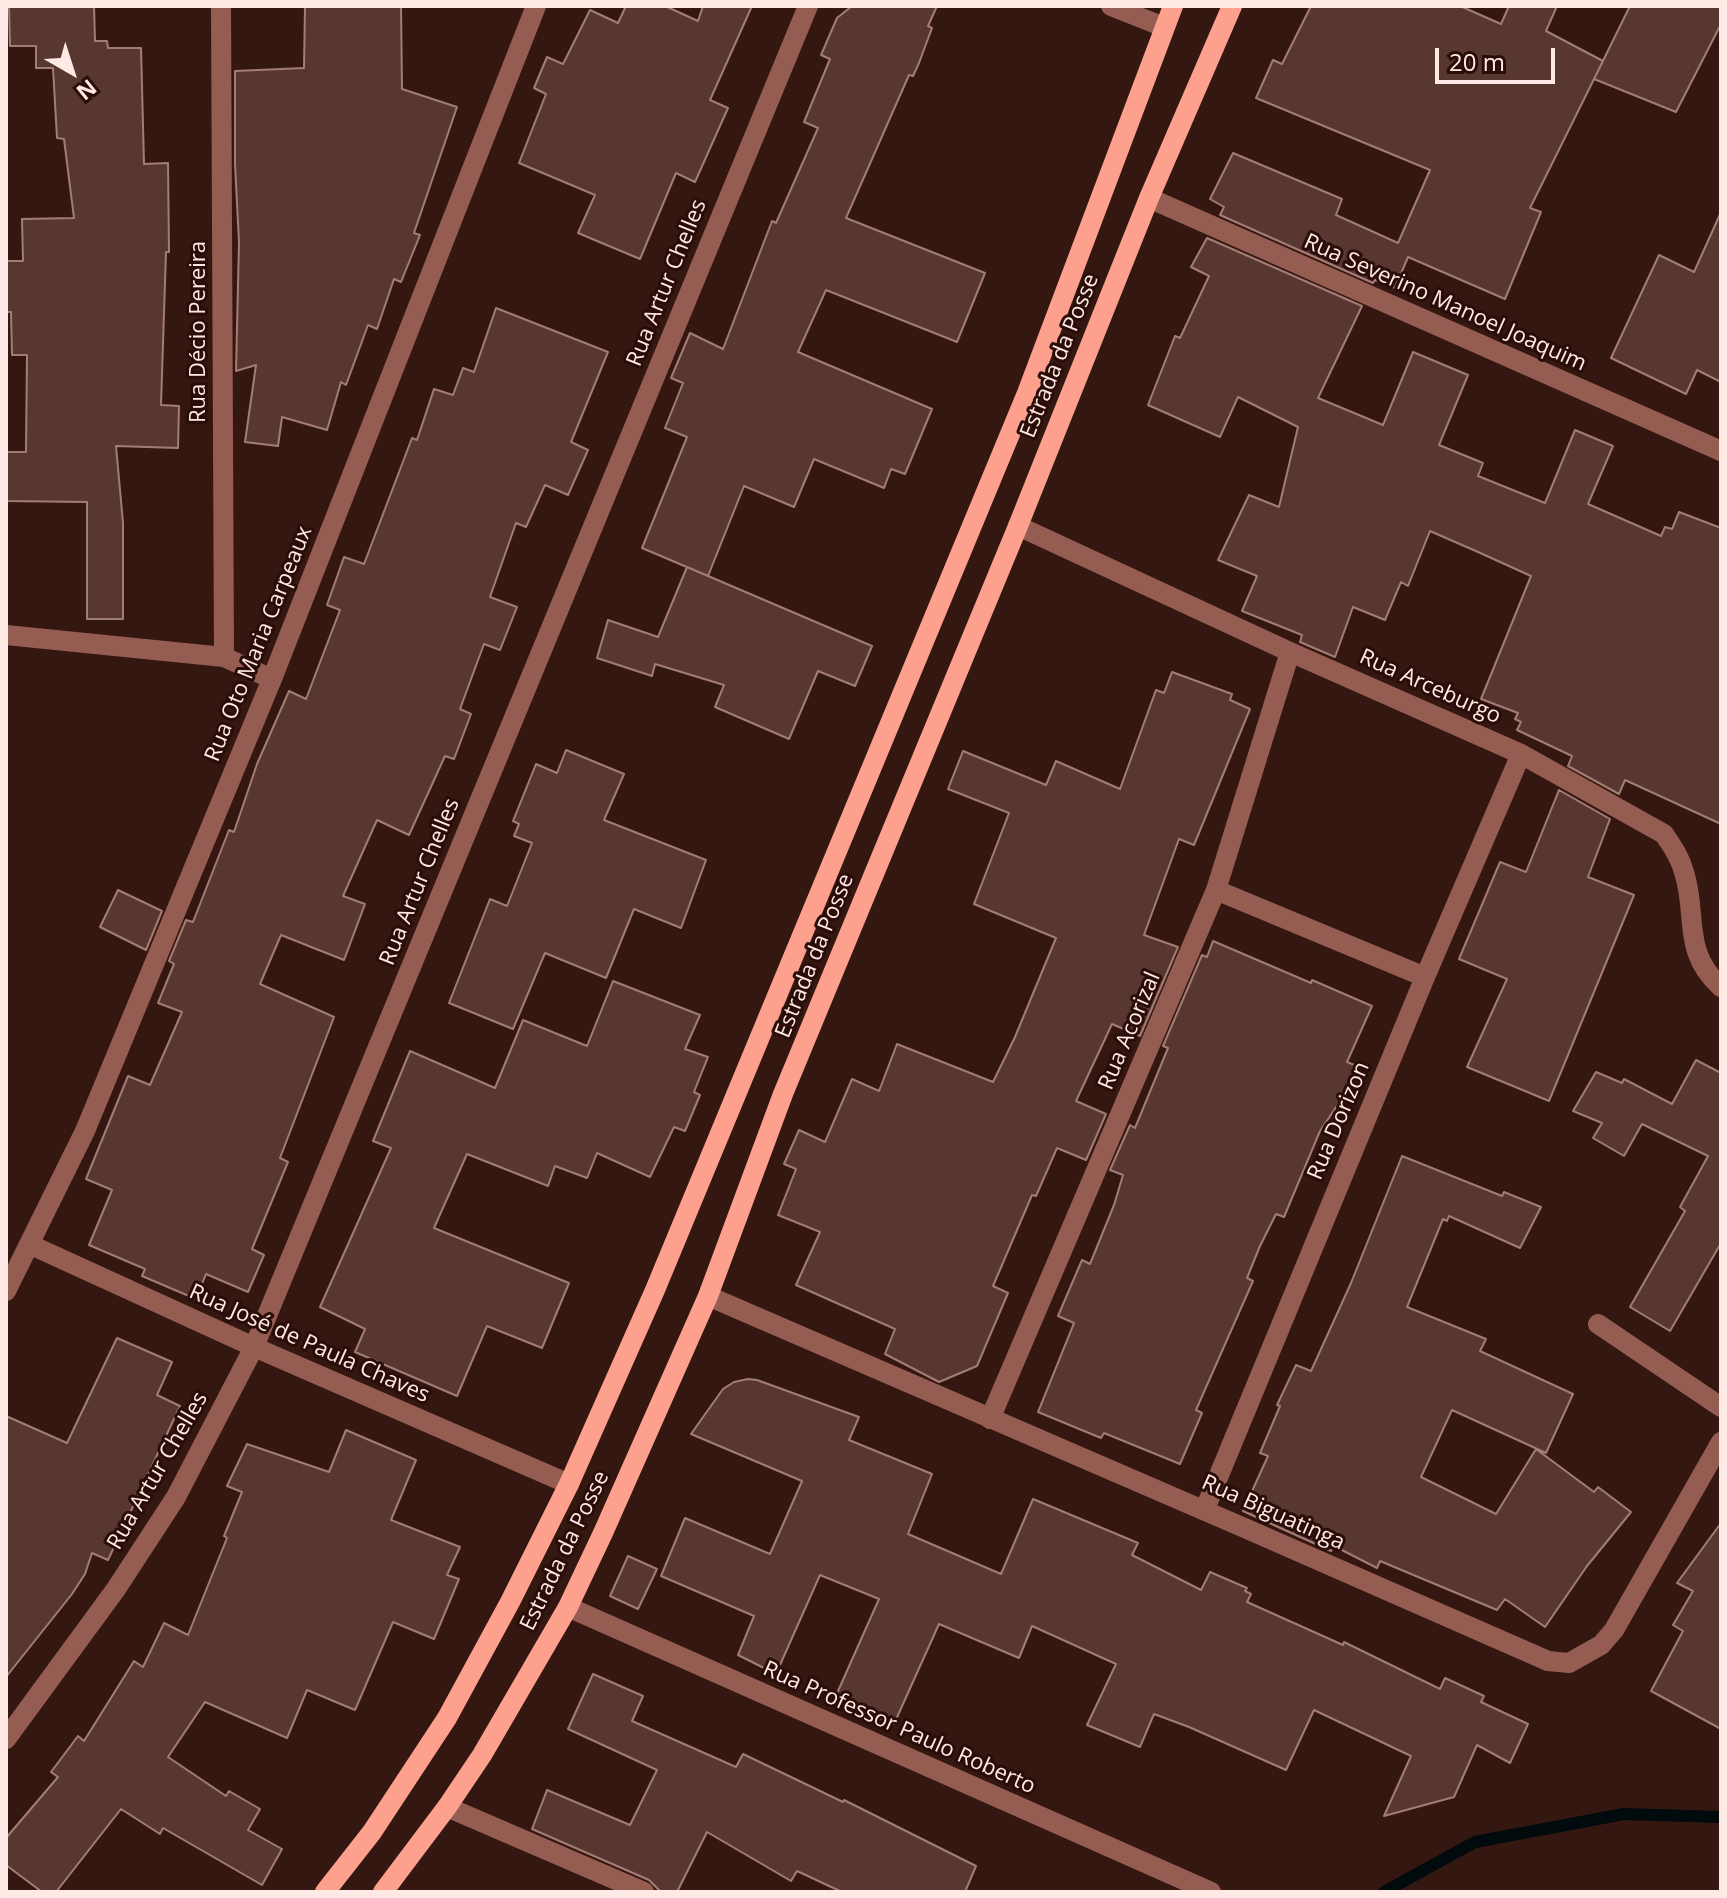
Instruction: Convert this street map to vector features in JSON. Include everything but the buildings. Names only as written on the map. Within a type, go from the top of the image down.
[{"type":"main road","name":"Estrada da Posse","points":[[325,1892],[372,1832],[447,1718],[569,1484],[655,1290],[1027,393],[1173,6]]},
{"type":"main road","name":"Estrada da Posse","points":[[383,1892],[482,1755],[568,1607],[708,1296],[783,1094],[1018,526],[1149,198],[1232,6]]},
{"type":"street","name":"Rua Décio Pereira","points":[[221,6],[224,657]]},
{"type":"street","name":"Rua Oto Maria Carpeaux","points":[[6,1291],[85,1131],[272,679],[536,6]]},
{"type":"street","name":"Rua Artur Chelles","points":[[6,1739],[116,1589],[176,1497],[254,1347],[808,6]]},
{"type":"street","points":[[1111,6],[1164,27]]},
{"type":"street","name":"Rua Severino Manoel Joaquim","points":[[1149,198],[1721,451]]},
{"type":"street","name":"Rua Arceburgo","points":[[1018,526],[1290,652],[1521,754],[1664,834],[1676,850],[1685,874],[1692,938],[1707,975],[1721,987]]},
{"type":"street","points":[[6,635],[224,657],[272,679]]},
{"type":"street","name":"Rua Acorizal","points":[[990,1419],[1216,890],[1290,652]]},
{"type":"street","name":"Rua Dorizon","points":[[1205,1509],[1425,977],[1521,754]]},
{"type":"street","points":[[1216,890],[1425,977]]},
{"type":"street","name":"Rua José de Paula Chaves","points":[[31,1245],[254,1347],[569,1484]]},
{"type":"street","name":"Rua Biguatinga","points":[[708,1296],[1205,1509],[1548,1661],[1569,1663],[1601,1645],[1614,1630],[1721,1442]]},
{"type":"street","points":[[1598,1324],[1721,1407]]},
{"type":"street","name":"Rua Professor Paulo Roberto","points":[[568,1607],[1211,1892]]},
{"type":"street","points":[[447,1807],[644,1892]]},
{"type":"waterway","points":[[1384,1892],[1475,1842],[1624,1814],[1721,1817]]}]
